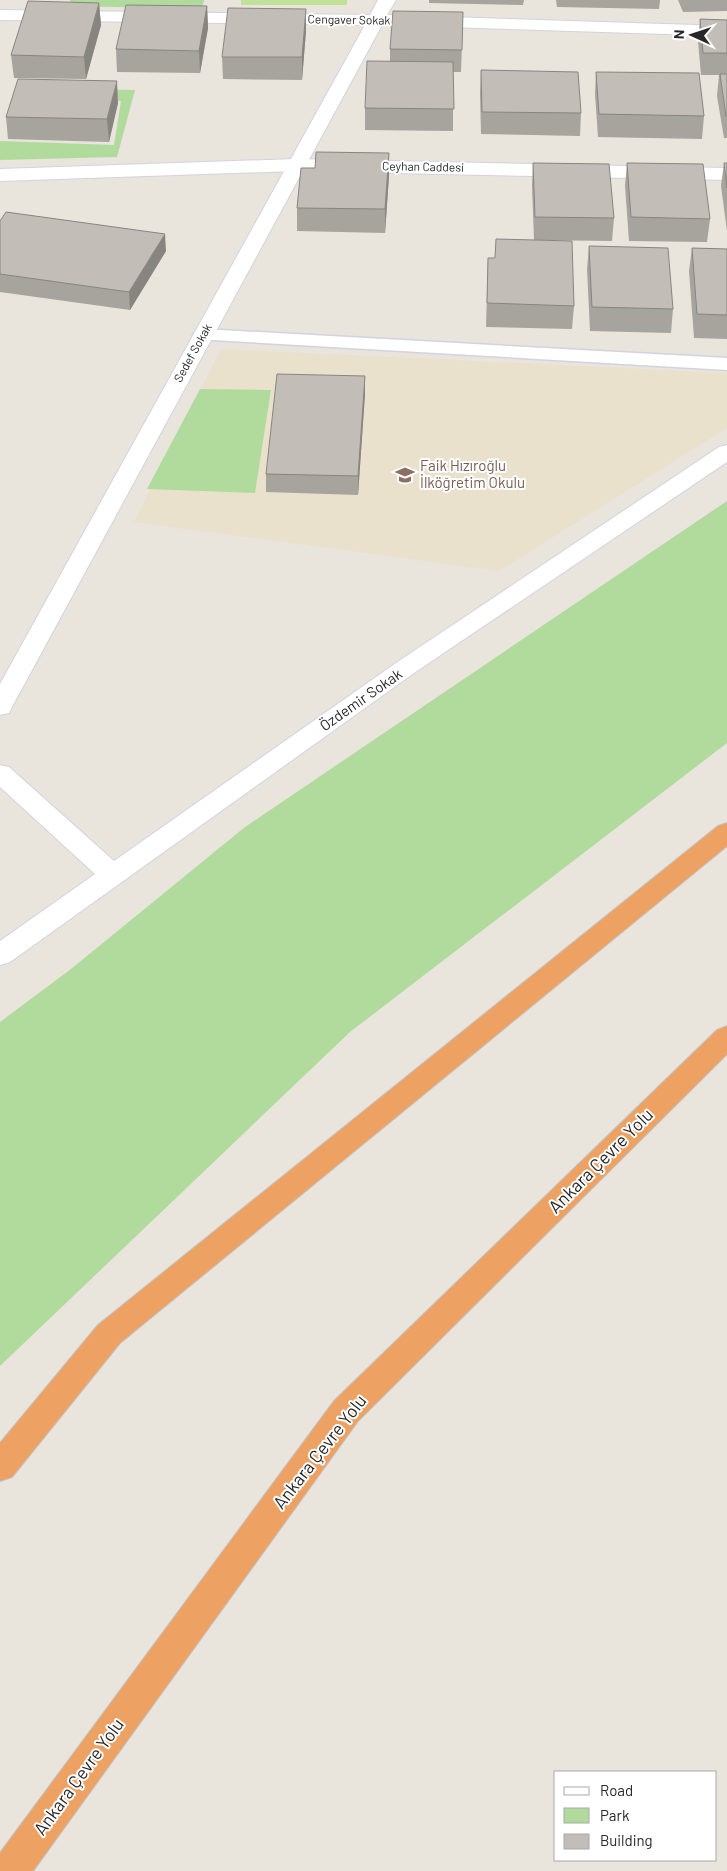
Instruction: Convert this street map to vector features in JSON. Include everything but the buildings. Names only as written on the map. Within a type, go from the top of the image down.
[{"type":"highway","points":[[0,1468],[109,1334],[727,832]]},
{"type":"highway","name":"Ankara Çevre Yolu","points":[[10,1871],[346,1412],[727,1037]]},
{"type":"street","name":"Sedef Sokak","points":[[0,707],[387,0]]},
{"type":"street","name":"Cengaver Sokak","points":[[0,15],[375,20],[727,31]]},
{"type":"street","name":"Ceyhan Caddesi","points":[[0,175],[296,165],[727,174]]},
{"type":"street","name":"Özdemir Sokak","points":[[0,955],[405,668],[727,452]]},
{"type":"street","points":[[0,773],[113,875]]},
{"type":"lane","points":[[203,335],[727,364]]},
{"type":"shaded area","name":"Faik Hızıroğlu İlköğretim Okulu","points":[[221,349],[727,373],[727,428],[499,571],[134,522]]},
{"type":"green space","points":[[70,0],[204,0],[202,9],[70,6]]},
{"type":"green space","points":[[241,0],[347,0],[347,5],[241,5]]},
{"type":"green space","points":[[31,88],[135,90],[117,157],[0,160],[0,141],[114,145],[121,101],[27,100]]},
{"type":"green space","points":[[200,389],[271,390],[255,493],[147,489]]},
{"type":"green space","points":[[727,501],[727,743],[350,1032],[0,1366],[0,1022],[71,969],[245,827]]},
{"type":"place","name":"Faik Hızıroğlu İlköğretim Okulu","points":[[405,475]]}]
